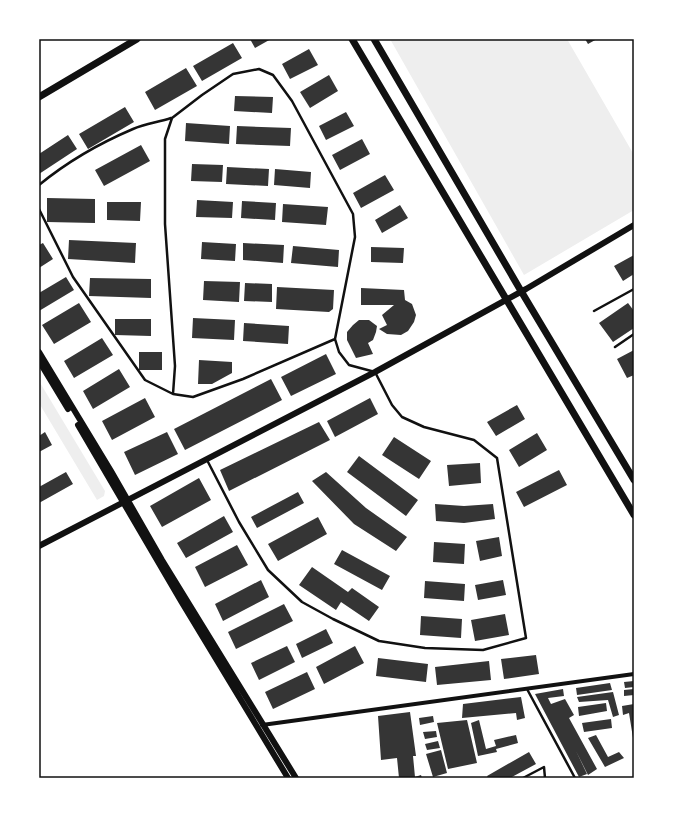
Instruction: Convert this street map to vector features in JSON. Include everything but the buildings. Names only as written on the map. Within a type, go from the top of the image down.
[{"type":"main road","points":[[39,97],[137,39]]},
{"type":"main road","points":[[352,39],[634,515]]},
{"type":"main road","points":[[374,39],[521,292],[634,480]]},
{"type":"street","points":[[39,546],[375,372],[521,292],[634,225]]},
{"type":"street","points":[[39,352],[125,501]]},
{"type":"street","points":[[39,360],[162,560],[260,725],[288,778]]},
{"type":"street","points":[[260,725],[634,674]]},
{"type":"street","points":[[260,725],[296,778]]},
{"type":"lane","points":[[39,185],[51,175],[87,152],[133,129],[172,118],[233,74],[259,69],[273,76],[292,101],[353,214],[355,237],[335,339],[339,352],[349,365],[375,372],[392,405],[402,417],[424,427],[474,440],[497,458],[526,638],[483,650],[425,648],[379,642],[302,602],[268,570],[239,522],[206,459]]},
{"type":"lane","points":[[172,118],[165,139],[165,224],[174,366],[173,394]]},
{"type":"lane","points":[[39,208],[73,277],[145,380],[173,394],[193,397],[243,379],[335,339]]},
{"type":"lane","points":[[594,311],[634,289]]},
{"type":"lane","points":[[615,347],[634,334]]},
{"type":"lane","points":[[527,689],[576,778]]},
{"type":"lane","points":[[523,778],[544,768],[545,778]]},
{"type":"shaded area","points":[[390,39],[567,39],[634,155],[634,210],[524,275]]},
{"type":"shaded area","points":[[39,381],[105,491],[104,496],[97,500],[39,403]]}]
